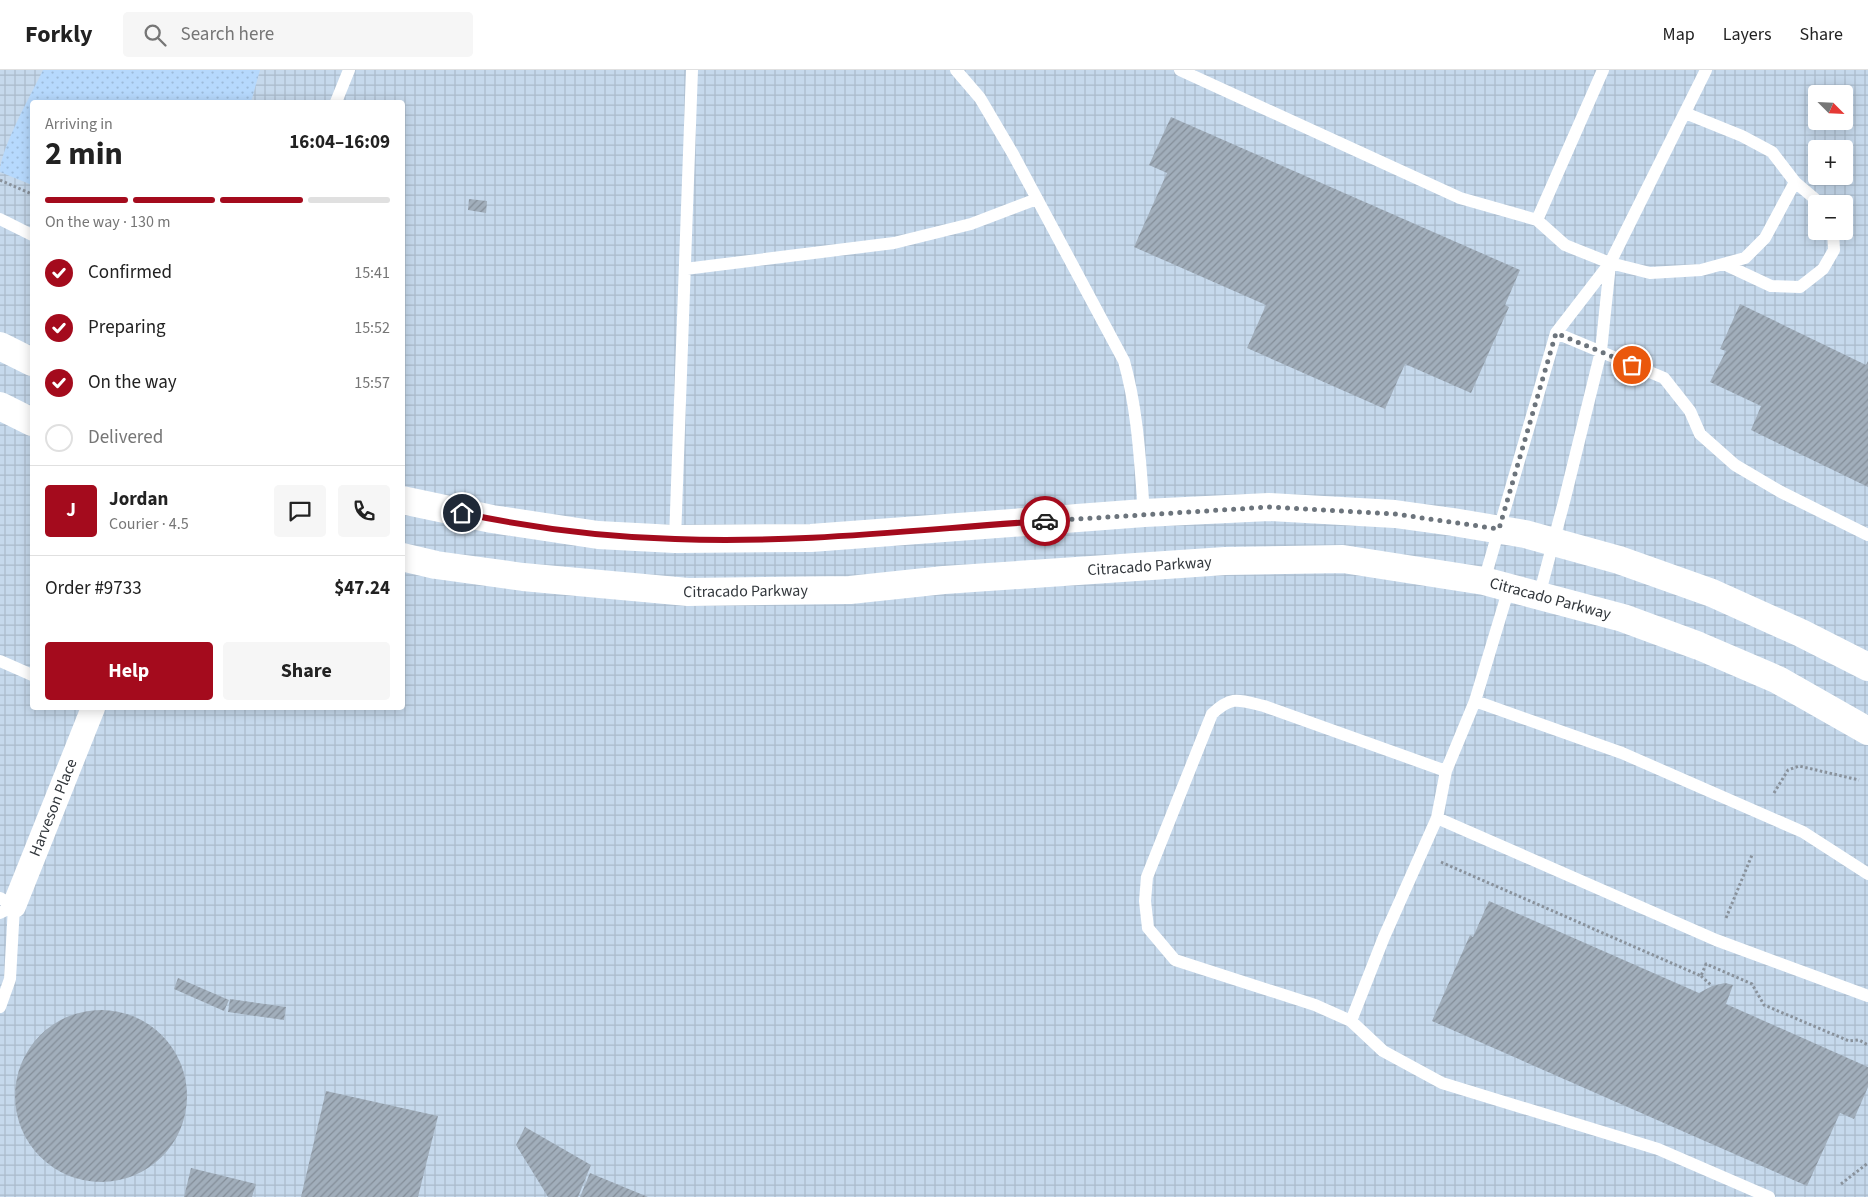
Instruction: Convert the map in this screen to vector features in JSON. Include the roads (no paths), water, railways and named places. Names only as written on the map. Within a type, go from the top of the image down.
[{"type":"main road","points":[[0,346],[30,361]]},
{"type":"main road","points":[[0,406],[30,421]]},
{"type":"main road","points":[[405,501],[492,519],[598,535],[675,540],[811,538],[1144,513],[1269,507],[1395,514],[1499,529],[1620,560],[1712,593],[1801,633],[1868,667]]},
{"type":"main road","name":"Citracado Parkway","points":[[405,558],[436,565],[523,577],[688,592],[850,590],[944,580],[1225,561],[1343,559],[1496,584],[1623,618],[1699,646],[1778,680],[1868,731]]},
{"type":"street","name":"Harveson Place","points":[[5,906],[92,710]]},
{"type":"lane","points":[[337,100],[349,70]]},
{"type":"lane","points":[[675,540],[692,70]]},
{"type":"lane","points":[[956,70],[980,98],[1124,361],[1137,420],[1144,513]]},
{"type":"lane","points":[[1180,70],[1460,198],[1537,220],[1565,244],[1610,264],[1650,273],[1701,270],[1745,258],[1765,238],[1795,182]]},
{"type":"lane","points":[[1537,220],[1603,70]]},
{"type":"lane","points":[[1351,1021],[1384,937],[1438,818],[1446,771],[1475,702],[1496,584],[1499,529],[1556,333],[1610,264],[1706,70]]},
{"type":"lane","points":[[1685,113],[1742,136],[1772,152],[1795,182],[1810,195]]},
{"type":"lane","points":[[685,270],[894,243],[971,224],[1037,199]]},
{"type":"lane","points":[[0,219],[30,233]]},
{"type":"lane","points":[[1724,264],[1771,286],[1800,287],[1823,269],[1834,250],[1833,240]]},
{"type":"lane","points":[[1539,596],[1601,351],[1610,264]]},
{"type":"lane","points":[[1556,333],[1664,378],[1690,411],[1700,434],[1735,465],[1781,492],[1868,535]]},
{"type":"lane","points":[[1,663],[30,674]]},
{"type":"lane","points":[[1446,771],[1264,706],[1239,700],[1224,703],[1212,714],[1147,878],[1145,901],[1148,928],[1175,960],[1315,1005],[1351,1021],[1383,1051],[1442,1083],[1658,1149],[1769,1197]]},
{"type":"lane","points":[[1475,702],[1622,753],[1803,832],[1868,874]]},
{"type":"lane","points":[[1438,818],[1716,940],[1868,996]]},
{"type":"lane","points":[[0,1007],[10,978],[5,906]]}]
